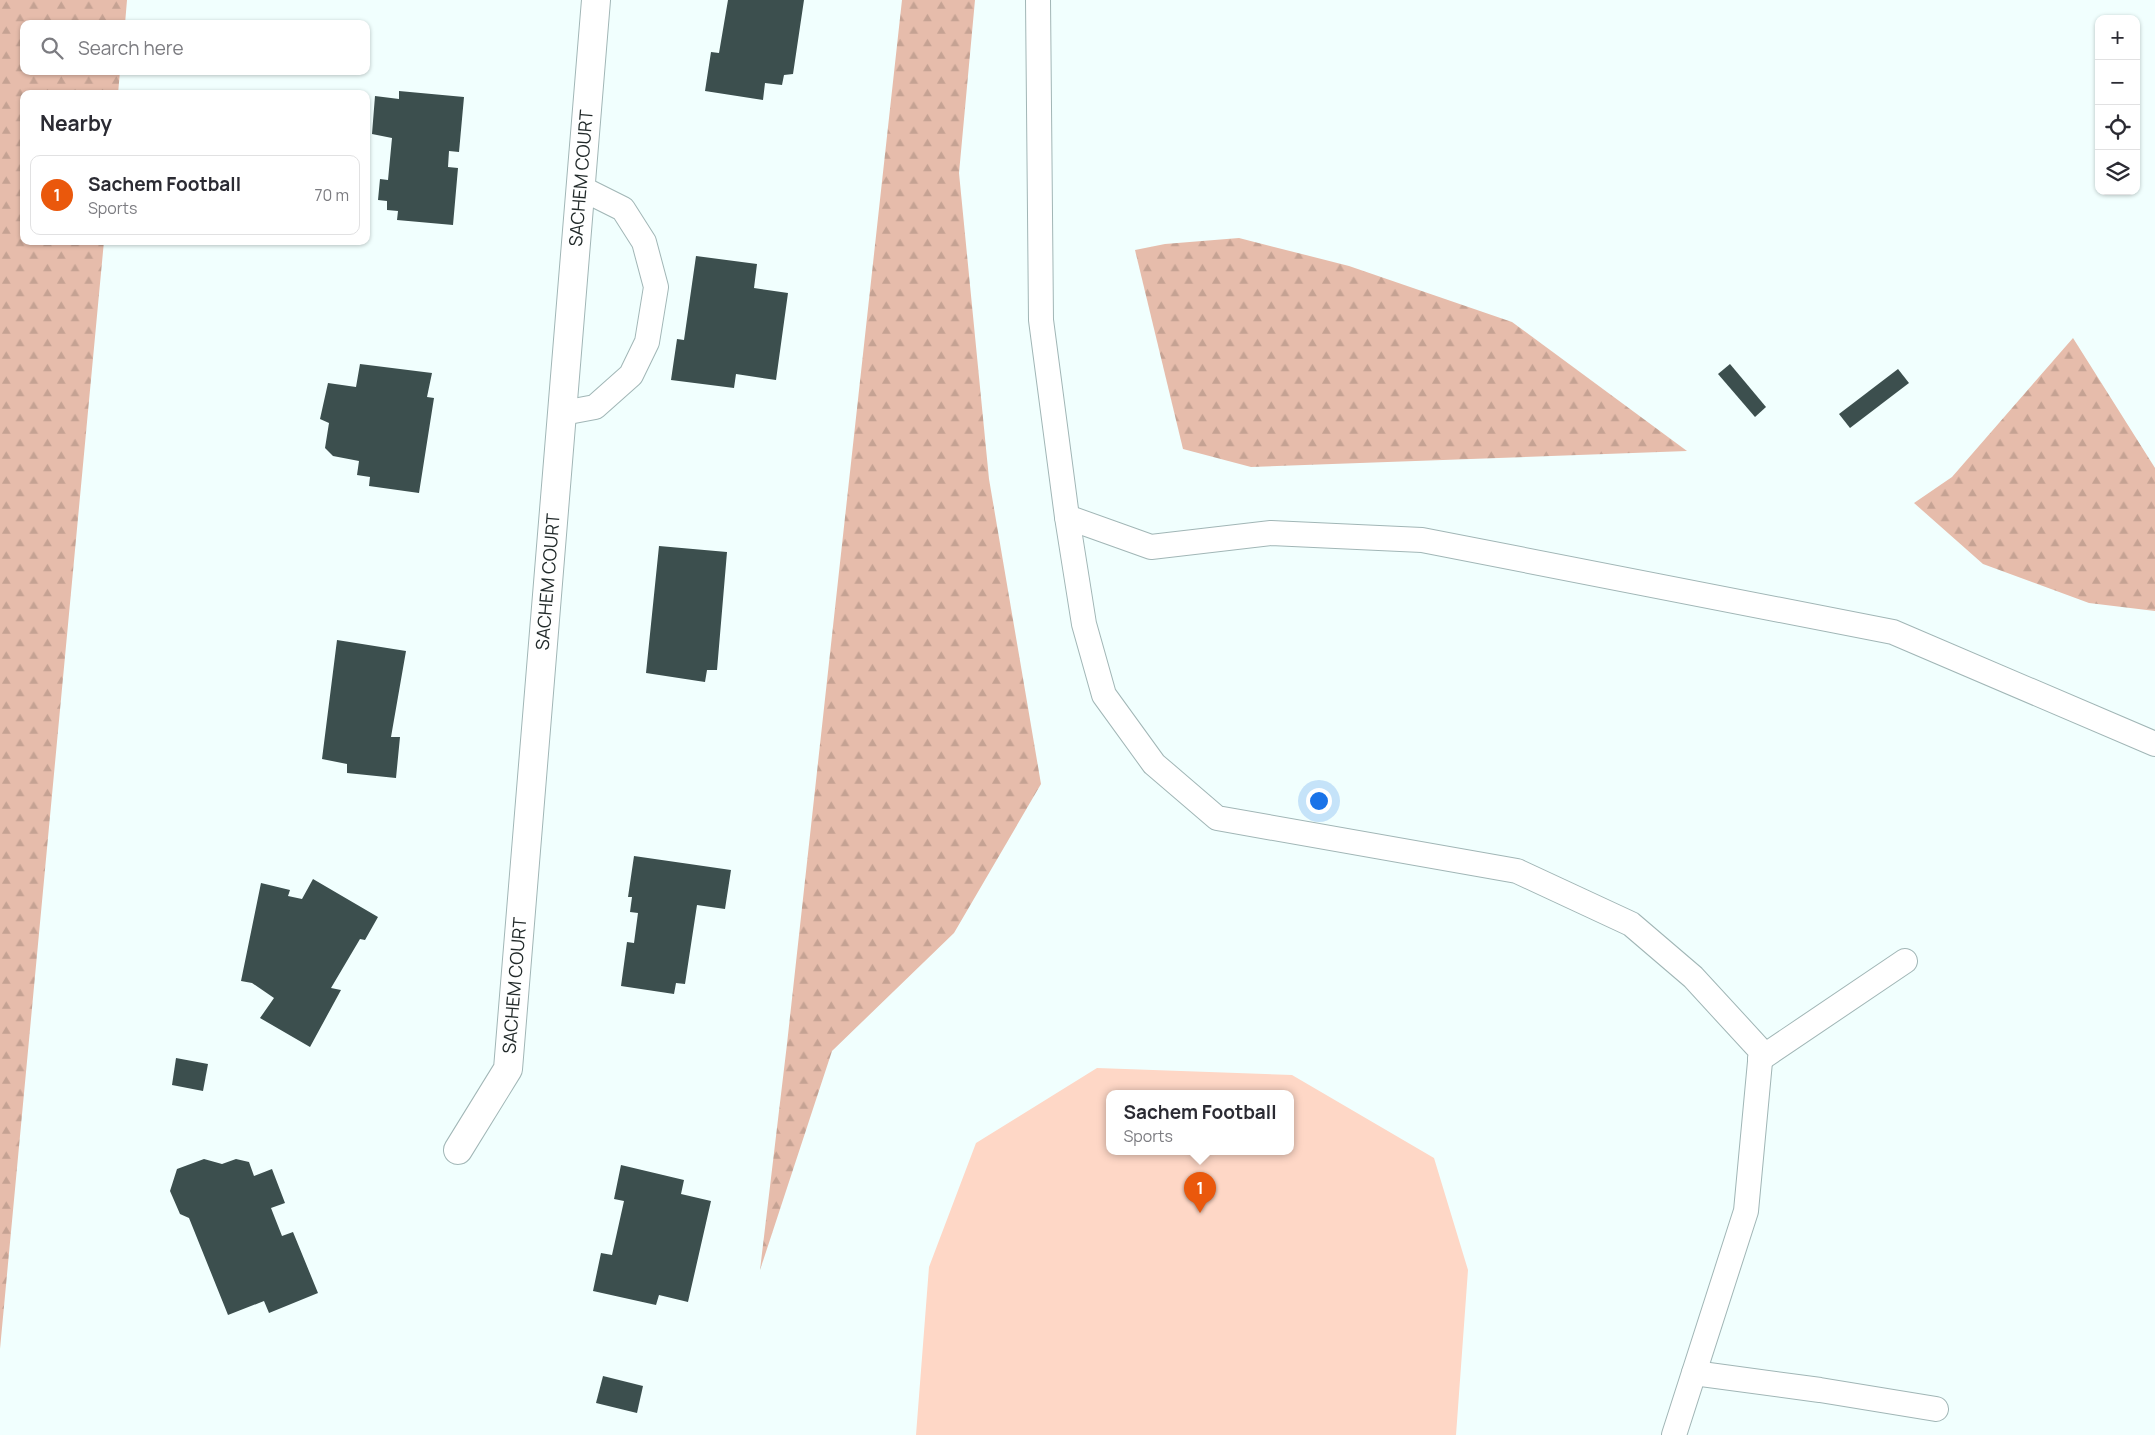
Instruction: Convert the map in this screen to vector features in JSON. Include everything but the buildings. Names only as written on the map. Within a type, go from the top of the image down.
[{"type":"street","name":"SACHEM COURT","points":[[458,1150],[508,1069],[596,0]]},
{"type":"lane","points":[[1038,0],[1041,320],[1067,517],[1084,624],[1104,695],[1154,764],[1217,818],[1517,871],[1631,924],[1693,977],[1761,1051],[1746,1211],[1674,1435]]},
{"type":"lane","points":[[563,413],[595,407],[632,375],[647,342],[656,287],[644,242],[623,209],[581,188]]},
{"type":"lane","points":[[1067,517],[1151,547],[1270,533],[1422,540],[1893,632],[2155,744]]},
{"type":"lane","points":[[1760,1059],[1905,961]]},
{"type":"lane","points":[[1694,1373],[1820,1390],[1936,1410]]},
{"type":"shaded area","points":[[1097,1068],[1292,1075],[1434,1158],[1468,1270],[1456,1435],[916,1435],[929,1267],[976,1143]]},
{"type":"green space","points":[[0,0],[127,0],[125,20],[20,20],[20,75],[120,75],[118,90],[20,90],[20,245],[104,245],[0,1349]]},
{"type":"green space","points":[[902,0],[975,0],[959,173],[989,479],[1041,784],[954,933],[832,1051],[760,1270],[787,1044]]},
{"type":"green space","points":[[1239,238],[1349,266],[1512,322],[1687,451],[1251,467],[1183,449],[1135,250],[1165,244]]},
{"type":"green space","points":[[2073,338],[2155,468],[2155,611],[2089,603],[1983,564],[1914,503],[1952,477]]},
{"type":"place","name":"Sachem Football","points":[[1200,1213]]}]
